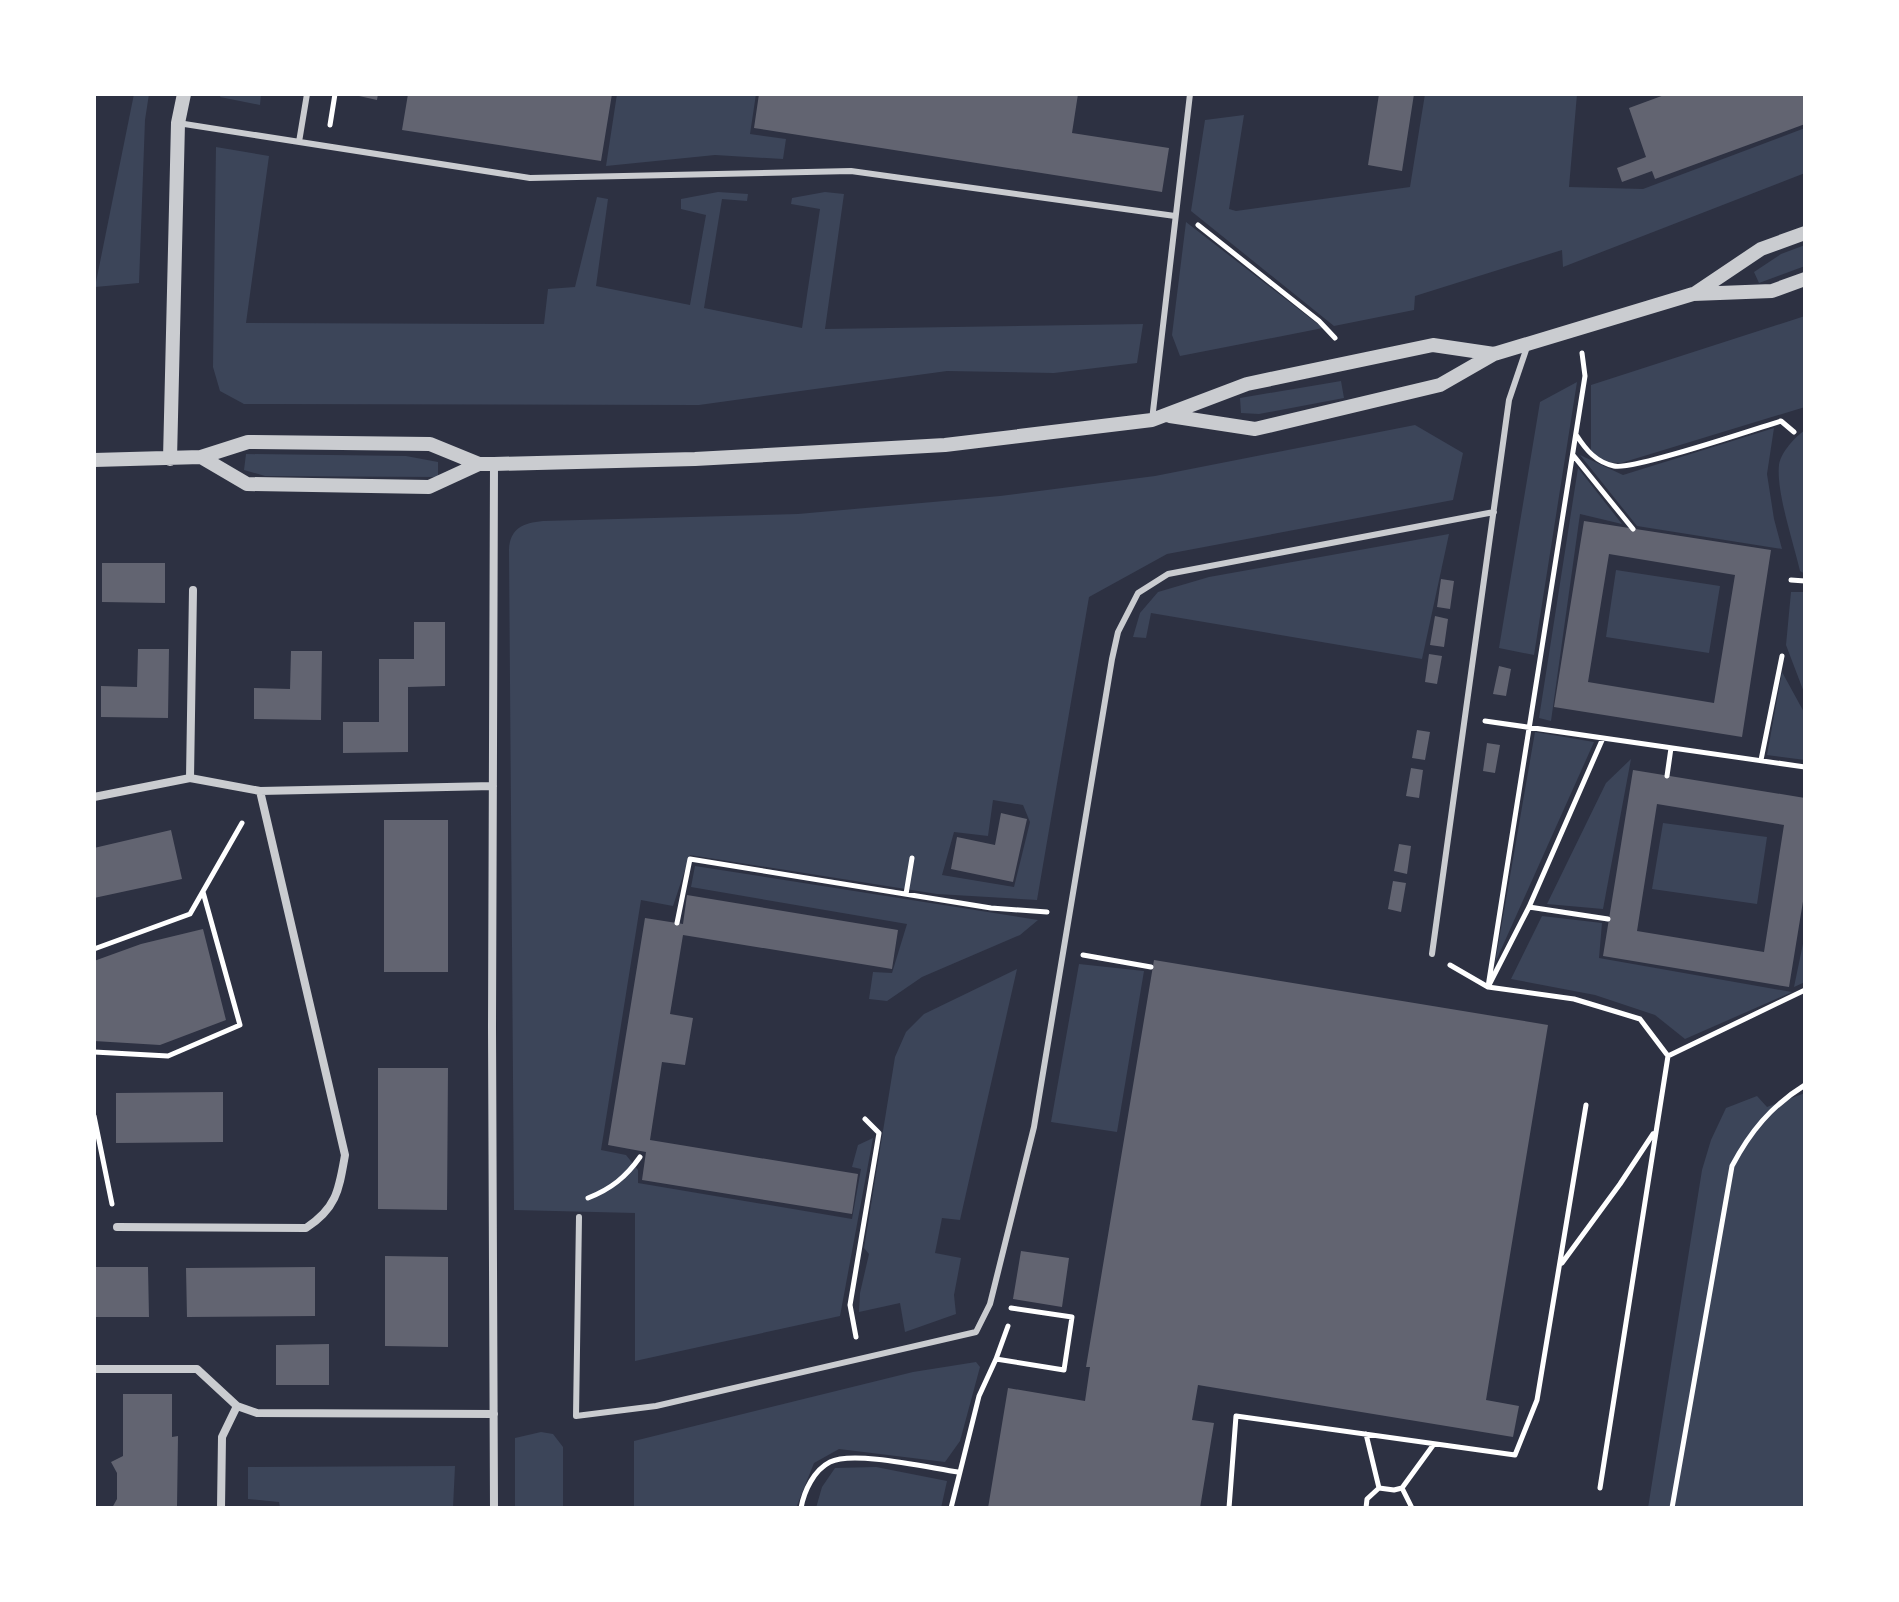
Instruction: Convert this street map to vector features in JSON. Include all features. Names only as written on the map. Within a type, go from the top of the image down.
[{"type":"street","points":[[170,459],[178,123],[184,94]]},
{"type":"street","points":[[1693,294],[1761,249],[1805,233]]},
{"type":"street","points":[[1169,416],[1255,429],[1440,385],[1494,354],[1693,294],[1772,291],[1805,279]]},
{"type":"street","points":[[201,457],[247,484],[429,487],[486,464],[695,459],[945,445],[1152,420],[1247,384],[1433,345],[1494,354]]},
{"type":"street","points":[[94,460],[201,457],[248,442],[430,444],[486,464]]},
{"type":"street","points":[[486,464],[493,786],[494,1508]]},
{"type":"street","points":[[190,778],[193,590]]},
{"type":"street","points":[[94,797],[190,778],[260,791],[493,786]]},
{"type":"street","points":[[117,1227],[306,1228],[319,1220],[338,1194],[345,1155],[260,791]]},
{"type":"street","points":[[94,1369],[197,1369],[237,1406],[257,1413],[494,1414]]},
{"type":"street","points":[[221,1508],[222,1437],[237,1406]]},
{"type":"lane","points":[[299,142],[307,94]]},
{"type":"lane","points":[[1152,420],[1190,94]]},
{"type":"lane","points":[[178,123],[530,178],[851,171],[1175,216]]},
{"type":"lane","points":[[1432,954],[1509,400],[1528,343]]},
{"type":"lane","points":[[579,1217],[576,1416],[656,1406],[976,1332],[990,1304],[1034,1127],[1112,659],[1118,632],[1138,593],[1168,574],[1494,512]]},
{"type":"path","points":[[327,146],[335,94]]},
{"type":"path","points":[[1175,216],[1186,217],[1206,230],[1319,321],[1357,362]]},
{"type":"path","points":[[1488,987],[1585,376],[1578,329]]},
{"type":"path","points":[[1576,435],[1590,455],[1616,467],[1781,421],[1794,432]]},
{"type":"path","points":[[1573,454],[1633,529]]},
{"type":"path","points":[[1791,580],[1805,581]]},
{"type":"path","points":[[1761,760],[1782,656]]},
{"type":"path","points":[[1465,718],[1805,767]]},
{"type":"path","points":[[1488,987],[1529,907],[1603,738]]},
{"type":"path","points":[[1667,776],[1671,748]]},
{"type":"path","points":[[94,949],[190,914],[260,791]]},
{"type":"path","points":[[906,894],[912,858]]},
{"type":"path","points":[[677,923],[690,859],[991,908],[1068,914]]},
{"type":"path","points":[[94,1052],[168,1056],[240,1025],[203,892]]},
{"type":"path","points":[[1529,907],[1608,919]]},
{"type":"path","points":[[1062,951],[1151,967]]},
{"type":"path","points":[[1432,954],[1488,987],[1574,999],[1640,1019],[1668,1056],[1600,1488]]},
{"type":"path","points":[[1668,1056],[1805,990]]},
{"type":"path","points":[[1672,1508],[1732,1166],[1749,1134],[1805,1085]]},
{"type":"path","points":[[1229,1508],[1236,1416],[1515,1455],[1537,1400],[1586,1105]]},
{"type":"path","points":[[94,1116],[117,1227]]},
{"type":"path","points":[[861,1358],[850,1305],[879,1133],[865,1119]]},
{"type":"path","points":[[1559,1265],[1656,1130]]},
{"type":"path","points":[[579,1217],[588,1198],[607,1190],[629,1172],[640,1157]]},
{"type":"path","points":[[990,1304],[1072,1317],[1064,1370],[996,1359]]},
{"type":"path","points":[[951,1508],[979,1396],[1014,1308]]},
{"type":"path","points":[[1366,1434],[1379,1488]]},
{"type":"path","points":[[1379,1488],[1402,1488],[1434,1444]]},
{"type":"path","points":[[801,1508],[803,1497],[818,1470],[831,1461],[853,1457],[958,1472]]},
{"type":"path","points":[[1366,1508],[1367,1499],[1379,1488]]},
{"type":"path","points":[[1402,1488],[1412,1508]]},
{"type":"shaded area","points":[[134,94],[149,94],[145,120],[139,283],[95,287]]},
{"type":"shaded area","points":[[221,94],[261,94],[260,105],[220,97]]},
{"type":"shaded area","points":[[617,94],[756,94],[750,134],[786,139],[783,159],[715,155],[606,166]]},
{"type":"shaded area","points":[[1425,94],[1577,94],[1569,187],[1643,189],[1805,128],[1805,173],[1563,267],[1562,250],[1415,296],[1414,310],[1334,326],[1191,211],[1205,120],[1244,115],[1229,209],[1236,211],[1410,187]]},
{"type":"shaded area","points":[[216,147],[269,156],[246,323],[544,324],[548,289],[575,287],[597,197],[608,199],[596,286],[690,305],[706,215],[681,209],[681,199],[718,192],[748,194],[747,201],[722,199],[704,308],[802,328],[820,209],[791,204],[792,198],[825,192],[844,194],[825,329],[1143,324],[1137,363],[1054,373],[947,371],[699,405],[244,404],[220,391],[213,367]]},
{"type":"shaded area","points":[[1186,222],[1323,328],[1180,356],[1172,335]]},
{"type":"shaded area","points":[[1805,245],[1805,266],[1759,283],[1754,272],[1781,254]]},
{"type":"shaded area","points":[[1805,316],[1805,407],[1621,463],[1603,462],[1591,451],[1591,385]]},
{"type":"shaded area","points":[[1341,381],[1344,398],[1259,414],[1241,413],[1240,398]]},
{"type":"shaded area","points":[[1577,382],[1534,655],[1499,648],[1540,402]]},
{"type":"shaded area","points":[[1415,425],[1463,453],[1453,500],[1167,554],[1089,597],[1037,900],[937,894],[690,855],[673,906],[641,900],[601,1150],[626,1155],[638,1170],[638,1183],[852,1219],[861,1169],[852,1167],[858,1145],[873,1138],[840,1316],[635,1361],[635,1213],[514,1210],[509,550],[512,536],[524,525],[543,521],[798,514],[1000,496],[1155,476]],"holes":[[[993,800],[1023,805],[1030,822],[1014,887],[942,875],[954,832],[988,836]]]},
{"type":"shaded area","points":[[1774,428],[1767,474],[1782,549],[1637,526],[1580,455],[1623,475]]},
{"type":"shaded area","points":[[1805,430],[1805,574],[1800,571],[1783,503],[1779,465],[1782,455]]},
{"type":"shaded area","points":[[246,454],[406,456],[438,462],[438,477],[265,476],[244,470]]},
{"type":"shaded area","points":[[1578,468],[1622,524],[1580,514],[1551,721],[1539,718]]},
{"type":"shaded area","points":[[1449,534],[1422,659],[1151,613],[1146,638],[1133,637],[1140,613],[1158,592],[1209,577]]},
{"type":"shaded area","points":[[1616,570],[1720,586],[1709,653],[1606,637]]},
{"type":"shaded area","points":[[1791,592],[1805,592],[1805,695],[1786,645]]},
{"type":"shaded area","points":[[1782,672],[1805,714],[1805,760],[1767,755]]},
{"type":"shaded area","points":[[1535,732],[1594,742],[1495,963]]},
{"type":"shaded area","points":[[1631,759],[1603,909],[1547,904],[1606,783]]},
{"type":"shaded area","points":[[1663,823],[1767,837],[1757,904],[1652,889]]},
{"type":"shaded area","points":[[695,866],[1038,920],[1020,935],[922,977],[887,1001],[869,999],[873,972],[892,973],[907,924],[691,887]]},
{"type":"shaded area","points":[[1542,916],[1602,923],[1599,958],[1792,992],[1685,1039],[1655,1015],[1595,995],[1511,979]]},
{"type":"shaded area","points":[[1805,934],[1805,982],[1794,987]]},
{"type":"shaded area","points":[[1079,964],[1144,971],[1117,1132],[1051,1122]]},
{"type":"shaded area","points":[[1017,969],[960,1220],[942,1218],[935,1253],[961,1258],[954,1295],[956,1314],[905,1332],[900,1303],[859,1312],[869,1254],[864,1248],[895,1057],[906,1032],[924,1014]]},
{"type":"shaded area","points":[[1805,1093],[1805,1508],[1648,1508],[1702,1170],[1711,1140],[1726,1108],[1757,1096],[1767,1107]]},
{"type":"shaded area","points":[[976,1362],[980,1367],[960,1441],[945,1462],[839,1449],[814,1463],[796,1508],[634,1508],[634,1441],[913,1372]]},
{"type":"shaded area","points":[[541,1432],[553,1434],[563,1447],[563,1508],[515,1508],[515,1438]]},
{"type":"shaded area","points":[[455,1466],[453,1508],[280,1508],[279,1502],[248,1499],[248,1467]]},
{"type":"shaded area","points":[[876,1467],[947,1481],[941,1508],[816,1508],[822,1487],[835,1468]]},
{"type":"building","points":[[350,94],[378,94],[377,100]]},
{"type":"building","points":[[408,94],[612,94],[601,161],[402,130]]},
{"type":"building","points":[[759,94],[1078,94],[1072,133],[1169,148],[1162,192],[754,128]]},
{"type":"building","points":[[1379,94],[1414,94],[1402,171],[1368,165]]},
{"type":"building","points":[[1667,94],[1805,94],[1805,124],[1655,179],[1652,171],[1622,182],[1617,168],[1646,157],[1629,108]]},
{"type":"building","points":[[1584,521],[1771,550],[1742,737],[1554,707]],"holes":[[[1609,554],[1735,575],[1714,703],[1588,682]]]},
{"type":"building","points":[[102,563],[165,563],[165,603],[102,602]]},
{"type":"building","points":[[1441,579],[1454,581],[1450,609],[1437,607]]},
{"type":"building","points":[[1435,616],[1448,619],[1444,647],[1430,645]]},
{"type":"building","points":[[414,622],[445,622],[445,686],[408,687],[408,752],[343,753],[343,722],[379,722],[379,659],[414,659]]},
{"type":"building","points":[[138,649],[169,649],[168,718],[101,717],[101,686],[137,687]]},
{"type":"building","points":[[291,651],[322,651],[321,720],[254,719],[254,688],[290,689]]},
{"type":"building","points":[[1429,654],[1442,656],[1437,684],[1425,682]]},
{"type":"building","points":[[1499,666],[1511,669],[1506,696],[1493,694]]},
{"type":"building","points":[[1417,730],[1430,732],[1425,760],[1412,758]]},
{"type":"building","points":[[1487,743],[1500,745],[1495,773],[1483,771]]},
{"type":"building","points":[[1411,768],[1423,770],[1419,798],[1406,796]]},
{"type":"building","points":[[1633,770],[1805,798],[1805,889],[1789,987],[1603,956]],"holes":[[[1657,804],[1784,825],[1764,952],[1637,931]]]},
{"type":"building","points":[[1001,813],[1027,819],[1013,882],[951,869],[957,837],[995,845]]},
{"type":"building","points":[[384,820],[448,820],[448,972],[384,972]]},
{"type":"building","points":[[171,830],[182,879],[94,898],[94,848]]},
{"type":"building","points":[[1399,844],[1411,846],[1407,874],[1394,871]]},
{"type":"building","points":[[1393,881],[1406,883],[1401,912],[1388,909]]},
{"type":"building","points":[[687,895],[898,930],[892,969],[683,935],[670,1014],[693,1018],[685,1065],[662,1062],[650,1140],[858,1174],[852,1214],[642,1180],[646,1152],[608,1145],[645,918],[683,924]]},
{"type":"building","points":[[203,929],[226,1020],[160,1045],[94,1041],[94,961],[141,944]]},
{"type":"building","points":[[1154,960],[1548,1025],[1486,1400],[1519,1406],[1513,1437],[1198,1385],[1192,1420],[1214,1423],[1200,1508],[988,1508],[1008,1388],[1085,1401],[1090,1367],[1086,1367]]},
{"type":"building","points":[[378,1068],[448,1068],[447,1210],[378,1209]]},
{"type":"building","points":[[223,1092],[223,1142],[116,1143],[116,1093]]},
{"type":"building","points":[[1021,1251],[1069,1258],[1062,1307],[1013,1299]]},
{"type":"building","points":[[385,1256],[448,1257],[448,1347],[385,1346]]},
{"type":"building","points":[[94,1267],[148,1267],[149,1317],[94,1317]]},
{"type":"building","points":[[315,1267],[315,1316],[187,1317],[186,1268]]},
{"type":"building","points":[[329,1344],[329,1385],[276,1385],[276,1345]]},
{"type":"building","points":[[123,1394],[172,1394],[172,1437],[178,1436],[177,1508],[112,1508],[117,1499],[117,1473],[111,1462],[123,1456]]}]
